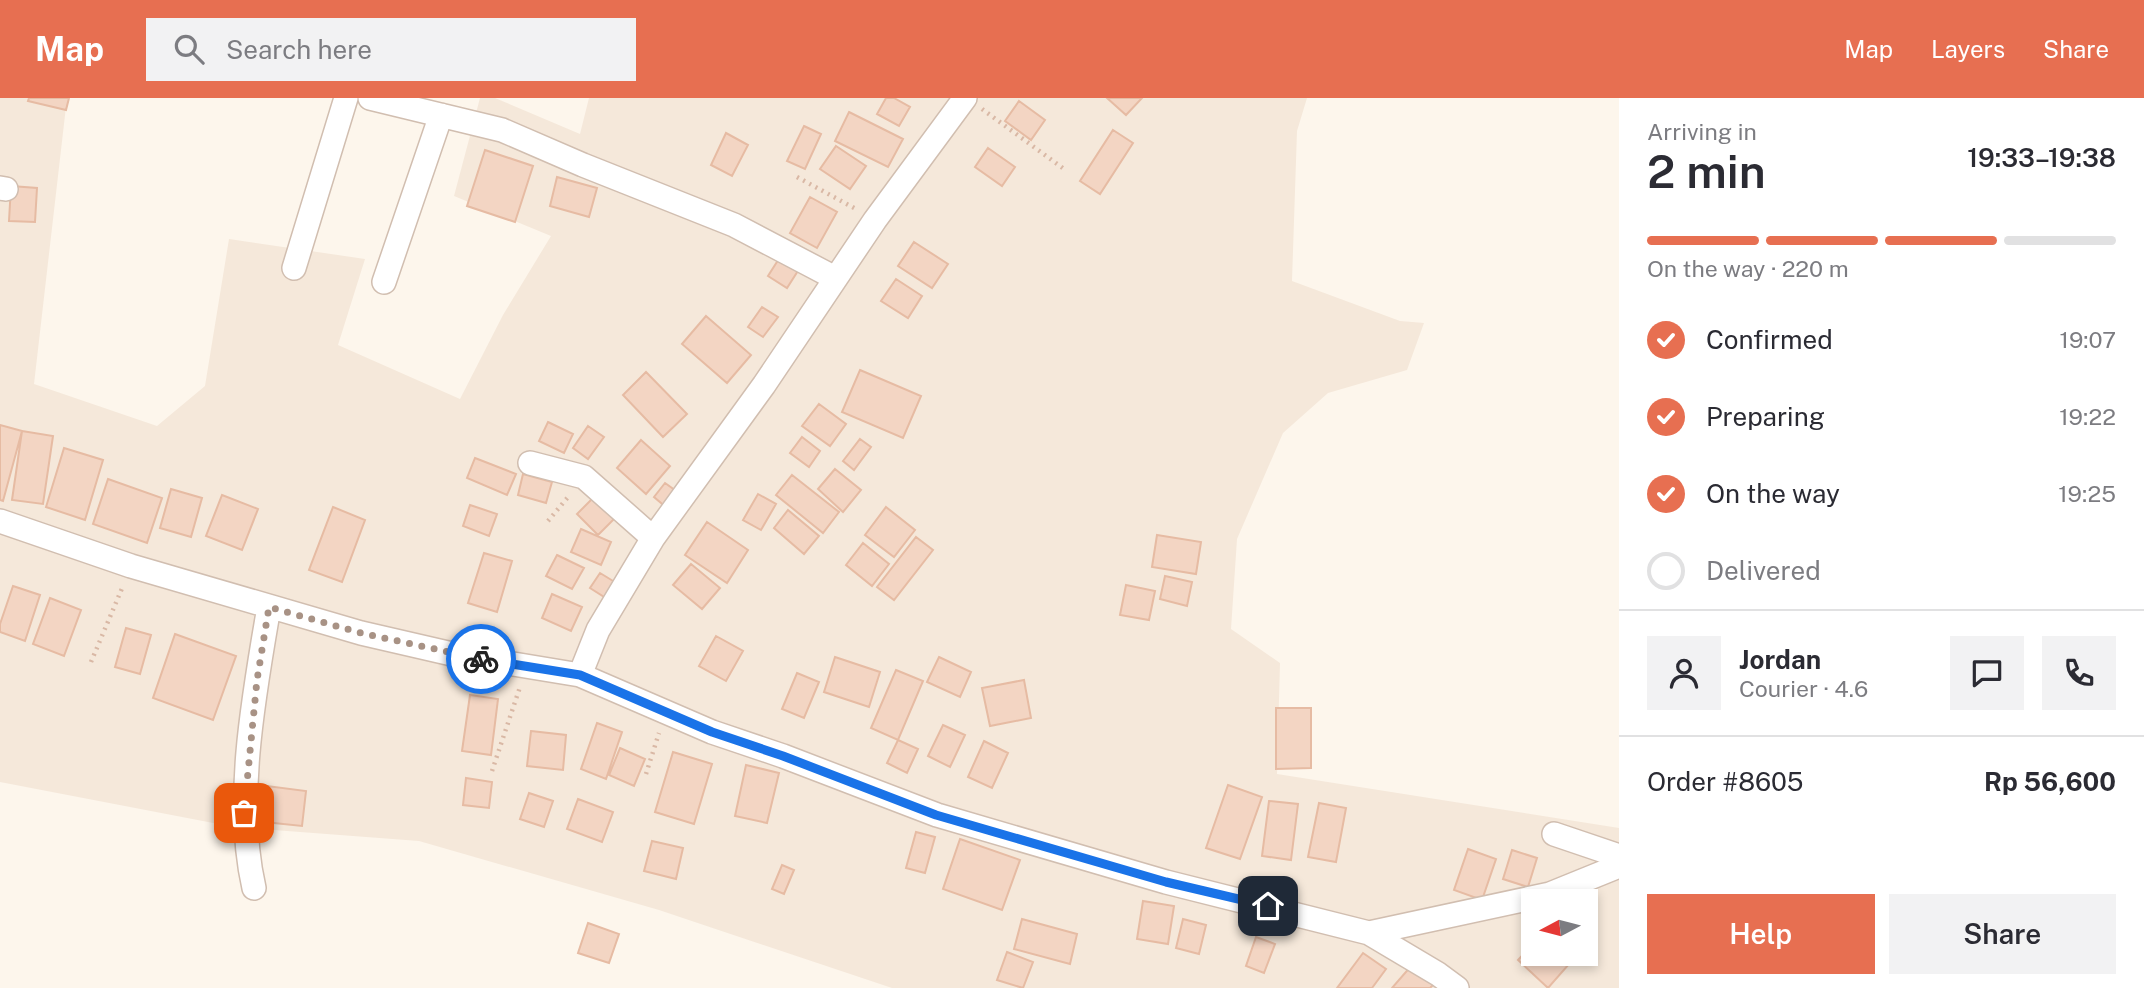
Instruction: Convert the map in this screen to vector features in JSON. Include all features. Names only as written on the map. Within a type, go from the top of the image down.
[{"type":"street","points":[[294,268],[346,98]]},
{"type":"street","points":[[370,98],[502,130],[734,225],[835,278]]},
{"type":"street","points":[[580,675],[598,630],[653,538],[764,385],[875,220],[972,102]]},
{"type":"street","points":[[384,282],[440,115]]},
{"type":"street","points":[[530,463],[584,477],[653,538]]},
{"type":"street","points":[[0,521],[131,566],[361,633],[452,654],[580,675],[712,732],[783,756],[936,815],[1166,882],[1369,933],[1457,988]]},
{"type":"street","points":[[254,888],[247,860],[244,813],[257,680],[269,607]]},
{"type":"street","points":[[1554,834],[1619,856]]},
{"type":"street","points":[[1369,933],[1535,898],[1619,866]]},
{"type":"path","points":[[972,102],[1064,169]]},
{"type":"path","points":[[797,177],[875,220]]},
{"type":"path","points":[[91,662],[131,566]]},
{"type":"path","points":[[492,771],[527,666]]},
{"type":"path","points":[[646,774],[666,712]]},
{"type":"shaded area","points":[[0,98],[67,98],[34,384],[157,426],[205,386],[229,239],[365,259],[338,345],[460,399],[503,315],[551,236],[454,196],[480,98],[495,98],[580,134],[589,98],[1307,98],[1297,131],[1292,281],[1400,321],[1424,323],[1407,370],[1328,393],[1283,433],[1237,539],[1231,629],[1280,663],[1277,774],[1619,828],[1619,988],[892,988],[659,910],[419,841],[234,827],[0,782]]},
{"type":"building","points":[[29,98],[69,98],[66,110],[28,101]]},
{"type":"building","points":[[886,98],[894,98],[910,107],[899,126],[877,114]]},
{"type":"building","points":[[1107,98],[1142,98],[1126,115]]},
{"type":"building","points":[[1019,101],[1045,120],[1031,140],[1005,121]]},
{"type":"building","points":[[849,112],[903,139],[888,167],[835,141]]},
{"type":"building","points":[[804,126],[821,134],[805,169],[787,161]]},
{"type":"building","points":[[1113,130],[1133,143],[1100,194],[1080,181]]},
{"type":"building","points":[[726,133],[748,145],[732,176],[711,165]]},
{"type":"building","points":[[836,146],[866,166],[850,189],[820,169]]},
{"type":"building","points":[[988,148],[1015,167],[1002,186],[975,167]]},
{"type":"building","points":[[485,150],[533,166],[515,222],[467,206]]},
{"type":"building","points":[[557,177],[597,188],[589,217],[550,206]]},
{"type":"building","points":[[11,186],[37,188],[35,222],[9,221]]},
{"type":"building","points":[[810,197],[837,212],[817,248],[790,233]]},
{"type":"building","points":[[914,242],[948,264],[932,288],[898,266]]},
{"type":"building","points":[[782,254],[801,266],[787,288],[768,276]]},
{"type":"building","points":[[896,279],[922,296],[908,318],[881,301]]},
{"type":"building","points":[[762,307],[778,317],[763,337],[748,327]]},
{"type":"building","points":[[706,316],[751,355],[727,383],[682,344]]},
{"type":"building","points":[[860,370],[921,396],[903,438],[842,412]]},
{"type":"building","points":[[646,372],[687,414],[663,437],[623,395]]},
{"type":"building","points":[[819,404],[846,424],[830,446],[802,426]]},
{"type":"building","points":[[548,422],[573,434],[564,453],[539,441]]},
{"type":"building","points":[[0,425],[22,431],[3,501],[0,500]]},
{"type":"building","points":[[588,426],[604,437],[588,459],[573,448]]},
{"type":"building","points":[[22,431],[53,436],[43,504],[12,500]]},
{"type":"building","points":[[802,437],[820,451],[809,467],[790,453]]},
{"type":"building","points":[[860,439],[871,447],[854,470],[843,461]]},
{"type":"building","points":[[641,440],[670,466],[646,494],[617,468]]},
{"type":"building","points":[[64,448],[103,460],[85,520],[46,507]]},
{"type":"building","points":[[475,458],[516,474],[507,495],[467,478]]},
{"type":"building","points":[[835,469],[861,490],[843,512],[818,489]]},
{"type":"building","points":[[523,474],[552,482],[546,503],[518,495]]},
{"type":"building","points":[[792,475],[839,512],[823,533],[776,495]]},
{"type":"building","points":[[108,479],[162,498],[147,543],[93,524]]},
{"type":"building","points":[[665,483],[679,493],[667,508],[654,497]]},
{"type":"building","points":[[171,489],[202,498],[191,537],[160,528]]},
{"type":"building","points":[[758,494],[776,504],[761,530],[743,520]]},
{"type":"building","points":[[222,495],[258,509],[242,550],[206,536]]},
{"type":"building","points":[[595,496],[616,517],[598,535],[577,514]]},
{"type":"building","points":[[470,505],[497,514],[489,536],[463,526]]},
{"type":"building","points":[[333,507],[365,520],[342,582],[309,570]]},
{"type":"building","points":[[886,507],[915,530],[894,557],[865,535]]},
{"type":"building","points":[[788,510],[819,536],[804,554],[774,528]]},
{"type":"building","points":[[707,522],[748,550],[727,583],[685,555]]},
{"type":"building","points":[[581,529],[611,542],[601,565],[571,552]]},
{"type":"building","points":[[1157,535],[1201,542],[1196,574],[1152,567]]},
{"type":"building","points":[[916,537],[933,550],[894,600],[877,587]]},
{"type":"building","points":[[863,543],[889,564],[872,586],[846,565]]},
{"type":"building","points":[[484,553],[512,561],[497,612],[468,603]]},
{"type":"building","points":[[557,555],[584,568],[572,589],[546,576]]},
{"type":"building","points":[[691,564],[720,588],[702,609],[673,585]]},
{"type":"building","points":[[600,573],[618,584],[609,600],[590,588]]},
{"type":"building","points":[[1165,576],[1192,582],[1187,606],[1160,599]]},
{"type":"building","points":[[1126,585],[1155,591],[1149,620],[1120,615]]},
{"type":"building","points":[[13,586],[40,595],[25,641],[0,632],[0,624]]},
{"type":"building","points":[[552,594],[582,607],[571,631],[542,618]]},
{"type":"building","points":[[50,598],[81,610],[64,656],[33,644]]},
{"type":"building","points":[[126,628],[151,635],[140,674],[115,667]]},
{"type":"building","points":[[175,634],[236,656],[213,720],[153,698]]},
{"type":"building","points":[[716,636],[743,651],[726,681],[699,666]]},
{"type":"building","points":[[835,657],[880,672],[869,707],[824,692]]},
{"type":"building","points":[[939,657],[971,672],[960,697],[927,682]]},
{"type":"building","points":[[896,670],[923,681],[898,740],[871,728]]},
{"type":"building","points":[[797,673],[819,682],[804,718],[782,709]]},
{"type":"building","points":[[1024,680],[1031,718],[990,726],[982,688]]},
{"type":"building","points":[[470,695],[498,699],[491,755],[462,751]]},
{"type":"building","points":[[1276,708],[1311,708],[1311,768],[1276,769]]},
{"type":"building","points":[[597,723],[622,732],[606,779],[581,769]]},
{"type":"building","points":[[943,725],[965,735],[950,767],[928,756]]},
{"type":"building","points":[[531,731],[566,735],[563,770],[527,766]]},
{"type":"building","points":[[898,740],[918,749],[907,773],[887,763]]},
{"type":"building","points":[[984,741],[1008,753],[992,788],[968,777]]},
{"type":"building","points":[[620,748],[645,759],[634,786],[609,775]]},
{"type":"building","points":[[673,752],[712,764],[694,824],[655,812]]},
{"type":"building","points":[[746,765],[779,773],[767,823],[735,816]]},
{"type":"building","points":[[466,778],[492,782],[489,808],[463,805]]},
{"type":"building","points":[[259,785],[306,791],[302,826],[255,821]]},
{"type":"building","points":[[1228,785],[1262,797],[1240,859],[1206,848]]},
{"type":"building","points":[[529,793],[553,801],[544,827],[520,819]]},
{"type":"building","points":[[578,799],[613,812],[602,842],[567,829]]},
{"type":"building","points":[[1269,801],[1298,804],[1291,860],[1262,856]]},
{"type":"building","points":[[1319,803],[1346,808],[1336,862],[1308,857]]},
{"type":"building","points":[[916,832],[935,837],[925,873],[906,868]]},
{"type":"building","points":[[960,839],[1020,860],[1002,910],[943,889]]},
{"type":"building","points":[[652,841],[683,848],[676,879],[644,871]]},
{"type":"building","points":[[1468,849],[1496,859],[1482,900],[1454,890]]},
{"type":"building","points":[[1512,850],[1537,858],[1528,887],[1503,879]]},
{"type":"building","points":[[782,865],[794,870],[784,894],[772,889]]},
{"type":"building","points":[[1143,901],[1174,906],[1168,944],[1137,939]]},
{"type":"building","points":[[1022,919],[1077,934],[1070,964],[1014,949]]},
{"type":"building","points":[[1183,919],[1206,925],[1199,954],[1176,948]]},
{"type":"building","points":[[588,923],[619,934],[609,963],[578,953]]},
{"type":"building","points":[[1256,937],[1275,944],[1264,973],[1246,966]]},
{"type":"building","points":[[1007,952],[1033,962],[1023,988],[997,980]]},
{"type":"building","points":[[1363,953],[1386,969],[1372,988],[1337,988]]},
{"type":"building","points":[[1412,965],[1434,984],[1430,988],[1392,988]]},
{"type":"building","points":[[1524,966],[1567,966],[1548,988]]},
{"type":"way so far","points":[[244,813],[257,680],[269,607],[361,633],[481,659]]},
{"type":"route","points":[[481,659],[580,675],[712,732],[860,784],[936,815],[1166,882],[1268,906]]}]
